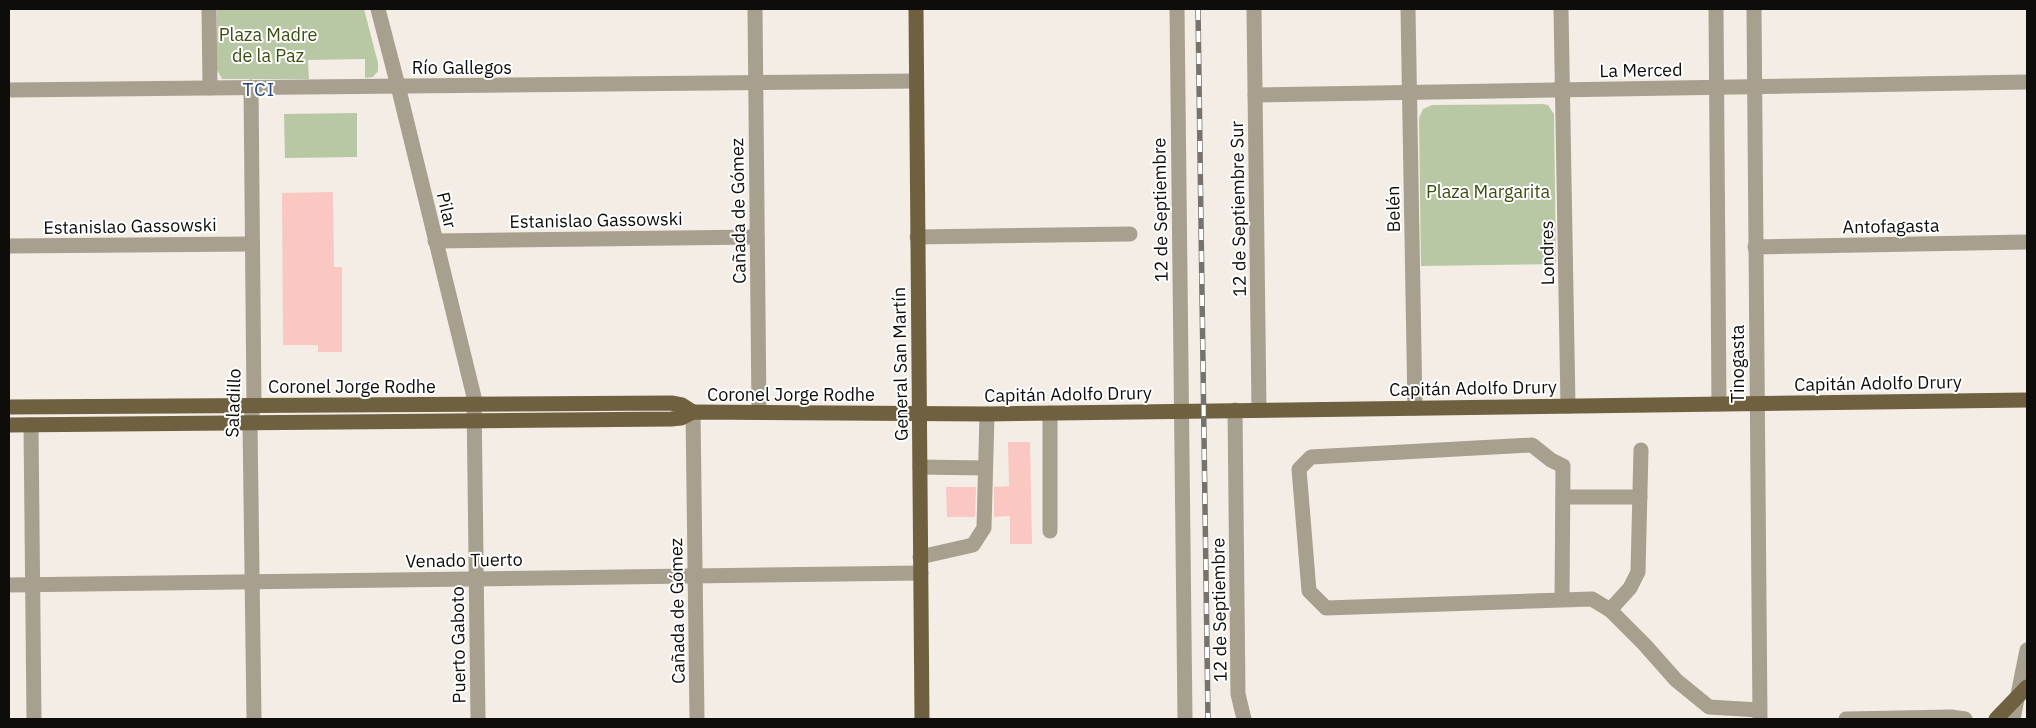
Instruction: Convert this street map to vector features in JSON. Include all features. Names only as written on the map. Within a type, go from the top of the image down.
[{"type":"main road","name":"General San Martín","points":[[916,9],[922,719]]},
{"type":"main road","name":"Capitán Adolfo Drury","points":[[919,414],[2027,400]]},
{"type":"main road","name":"Coronel Jorge Rodhe","points":[[9,407],[671,403],[682,405],[693,412]]},
{"type":"main road","name":"Coronel Jorge Rodhe","points":[[9,425],[671,419],[681,418],[693,412],[919,414]]},
{"type":"main road","points":[[1996,719],[2023,692]]},
{"type":"street","points":[[209,9],[210,88]]},
{"type":"street","name":"Pilar","points":[[378,9],[473,390],[475,421]]},
{"type":"street","name":"Cañada de Gómez","points":[[755,9],[759,412]]},
{"type":"street","name":"12 de Septiembre","points":[[1176,9],[1185,719]]},
{"type":"street","name":"12 de Septiembre Sur","points":[[1254,9],[1259,410]]},
{"type":"street","name":"Belén","points":[[1408,9],[1416,408]]},
{"type":"street","name":"Londres","points":[[1561,9],[1568,406]]},
{"type":"street","name":"Tinogasta","points":[[1716,9],[1719,404]]},
{"type":"street","name":"Tinogasta","points":[[1754,9],[1760,715]]},
{"type":"street","name":"Río Gallegos","points":[[9,90],[916,81]]},
{"type":"street","name":"La Merced","points":[[1255,94],[2027,82]]},
{"type":"street","name":"Saladillo","points":[[251,88],[254,406],[250,423],[254,719]]},
{"type":"street","points":[[918,237],[1130,234]]},
{"type":"street","name":"Estanislao Gassowski","points":[[435,241],[757,237]]},
{"type":"street","name":"Antofagasta","points":[[1756,247],[2027,242]]},
{"type":"street","name":"Estanislao Gassowski","points":[[9,246],[252,244]]},
{"type":"street","name":"12 de Septiembre","points":[[1235,410],[1238,694],[1244,719]]},
{"type":"street","name":"Cañada de Gómez","points":[[693,412],[697,719]]},
{"type":"street","points":[[1050,413],[1050,531]]},
{"type":"street","points":[[920,557],[973,545],[984,528],[984,468],[987,414]]},
{"type":"street","name":"Puerto Gaboto","points":[[475,421],[478,719]]},
{"type":"street","points":[[30,425],[34,719]]},
{"type":"street","points":[[1562,600],[1563,466],[1551,460],[1532,445],[1310,457],[1299,469],[1309,591],[1326,608],[1592,599],[1610,610],[1676,680],[1709,707],[1760,715]]},
{"type":"street","points":[[1610,610],[1630,588],[1638,572],[1641,450]]},
{"type":"street","points":[[920,467],[984,468]]},
{"type":"street","points":[[1563,497],[1640,496]]},
{"type":"street","name":"Venado Tuerto","points":[[9,585],[921,573]]},
{"type":"street","points":[[2013,719],[2023,692],[2027,650]]},
{"type":"street","points":[[1846,719],[1951,717],[1965,719]]},
{"type":"green space","name":"Plaza Madre de la Paz","points":[[217,9],[364,9],[378,63],[378,71],[373,77],[365,78],[365,59],[308,60],[309,79],[222,79],[217,70]]},
{"type":"green space","name":"Plaza Margarita","points":[[1432,105],[1548,105],[1554,114],[1556,264],[1421,266],[1419,118],[1423,109]]},
{"type":"green space","points":[[357,113],[357,157],[285,158],[284,114]]},
{"type":"building","points":[[333,192],[334,267],[342,267],[342,352],[318,352],[318,345],[283,345],[282,193]]},
{"type":"building","points":[[1008,442],[1030,442],[1032,544],[1010,544],[1010,516],[994,517],[994,487],[1009,486]]},
{"type":"building","points":[[946,487],[976,487],[975,517],[947,517]]},
{"type":"railway","points":[[1198,9],[1208,719]]},
{"type":"district","name":"TCI","points":[[259,89]]}]
